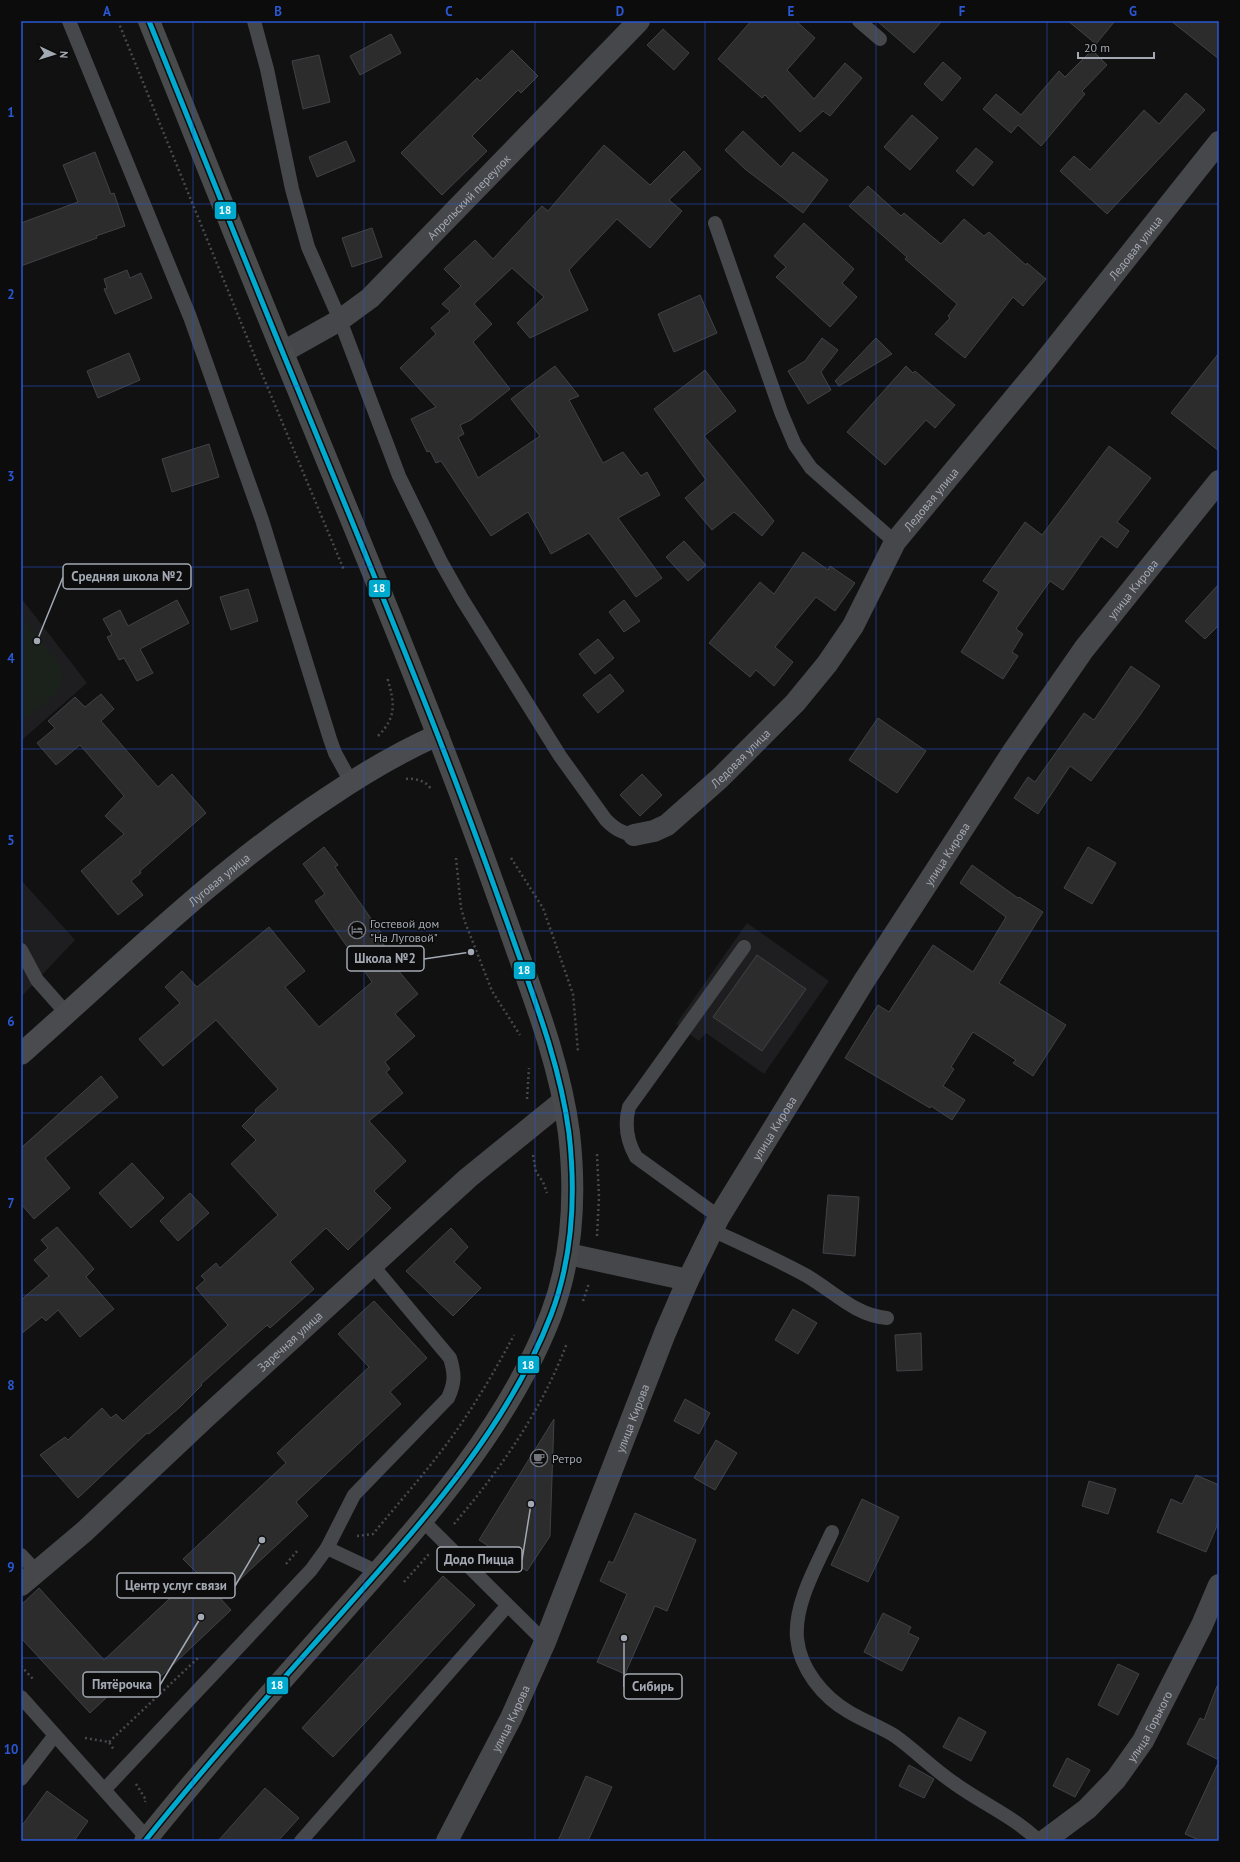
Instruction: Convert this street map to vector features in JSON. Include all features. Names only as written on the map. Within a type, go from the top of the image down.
[{"type":"main road","points":[[146,1839],[222,1749],[422,1520],[480,1444],[528,1367],[552,1312],[568,1254],[573,1219],[572,1163],[568,1130],[563,1101],[550,1047],[486,863],[438,735],[149,21]]},
{"type":"street","name":"Апрельский переулок","points":[[283,352],[340,320],[370,298],[398,271],[639,21]]},
{"type":"street","name":"Ледовая улица","points":[[634,835],[654,831],[672,820],[720,778],[795,703],[826,664],[853,626],[879,578],[895,542],[1040,367],[1219,142]]},
{"type":"street","name":"улица Кирова","points":[[447,1841],[512,1718],[545,1642],[665,1333],[688,1280],[716,1224],[864,981],[1014,750],[1084,649],[1219,481]]},
{"type":"street","name":"Луговая улица","points":[[21,1054],[223,874],[260,845],[351,782],[405,749],[438,735]]},
{"type":"street","name":"Заречная улица","points":[[29,1578],[85,1531],[211,1413],[468,1178],[563,1101]]},
{"type":"street","points":[[568,1254],[688,1280]]},
{"type":"street","name":"улица Горького","points":[[1044,1841],[1087,1809],[1116,1780],[1143,1741],[1202,1625],[1219,1586]]},
{"type":"lane","points":[[70,21],[190,317],[262,520],[330,740],[335,753],[351,782]]},
{"type":"lane","points":[[254,21],[267,69],[292,189],[308,247],[340,320],[399,476],[441,562],[560,756],[613,828],[623,833],[634,835]]},
{"type":"lane","points":[[859,21],[880,39]]},
{"type":"lane","points":[[715,223],[781,412],[795,446],[811,468],[895,542]]},
{"type":"lane","points":[[744,946],[629,1107],[627,1116],[630,1146],[636,1157],[716,1224],[802,1274],[862,1312],[874,1318],[887,1318]]},
{"type":"lane","points":[[21,950],[37,980],[67,1014]]},
{"type":"lane","points":[[105,1789],[305,1575],[327,1548],[354,1495],[448,1398],[454,1386],[455,1373],[450,1358],[373,1266]]},
{"type":"lane","points":[[422,1520],[442,1538],[507,1606],[545,1642]]},
{"type":"lane","points":[[832,1532],[802,1600],[798,1622],[797,1637],[800,1655],[808,1672],[822,1691],[848,1711],[893,1735],[955,1784],[1024,1826],[1039,1841]]},
{"type":"lane","points":[[327,1548],[378,1572]]},
{"type":"lane","points":[[21,1555],[29,1578]]},
{"type":"lane","points":[[301,1841],[507,1606]]},
{"type":"lane","points":[[21,1697],[105,1789],[146,1839]]},
{"type":"lane","points":[[21,1779],[55,1736]]},
{"type":"path","points":[[118,21],[344,572]]},
{"type":"path","points":[[375,740],[386,729],[393,711],[393,701],[385,673]]},
{"type":"path","points":[[403,780],[417,780],[424,782],[432,792]]},
{"type":"path","points":[[509,854],[543,908],[571,986],[576,1011],[578,1057]]},
{"type":"path","points":[[580,1308],[590,1282],[594,1259],[599,1198],[596,1146]]},
{"type":"path","points":[[403,1583],[490,1479],[531,1418],[552,1379],[567,1342]]},
{"type":"shaded area","points":[[21,598],[87,683],[24,738],[21,744]]},
{"type":"shaded area","points":[[21,616],[58,663],[63,678],[57,693],[21,722]]},
{"type":"shaded area","points":[[21,880],[75,940],[21,997]]},
{"type":"shaded area","points":[[747,923],[829,981],[764,1074],[706,1033],[699,1041],[676,1024]]},
{"type":"building","points":[[751,21],[796,21],[815,38],[787,70],[814,99],[845,63],[862,78],[830,116],[823,111],[800,132],[765,95],[762,98],[718,59]]},
{"type":"building","points":[[877,21],[942,21],[914,53]]},
{"type":"building","points":[[1068,21],[1115,21],[1096,44]]},
{"type":"building","points":[[1171,21],[1219,21],[1219,59]]},
{"type":"building","points":[[663,29],[689,53],[674,70],[647,45]]},
{"type":"building","points":[[391,34],[401,53],[360,75],[350,56]]},
{"type":"building","points":[[512,50],[538,76],[521,93],[518,90],[472,136],[487,151],[442,195],[401,153],[477,78],[480,81]]},
{"type":"building","points":[[1092,50],[1107,65],[1082,91],[1085,94],[1041,146],[1018,125],[1011,133],[983,109],[996,94],[1021,115],[1059,71],[1065,77]]},
{"type":"building","points":[[319,55],[330,102],[303,109],[292,61]]},
{"type":"building","points":[[943,62],[961,78],[942,101],[924,84]]},
{"type":"building","points":[[1186,93],[1205,110],[1107,214],[1060,171],[1074,156],[1090,170],[1144,110],[1159,124]]},
{"type":"building","points":[[912,115],[938,138],[910,170],[884,147]]},
{"type":"building","points":[[743,131],[781,167],[793,152],[828,180],[803,213],[745,169],[725,150]]},
{"type":"building","points":[[346,141],[355,161],[317,177],[309,157]]},
{"type":"building","points":[[604,145],[650,185],[684,151],[701,169],[669,200],[682,211],[650,248],[617,219],[569,270],[588,310],[530,338],[517,323],[544,297],[512,268],[474,304],[492,324],[473,342],[510,389],[471,420],[460,425],[464,434],[458,437],[478,478],[540,436],[511,399],[555,366],[579,396],[569,400],[603,463],[623,452],[641,476],[647,472],[660,495],[618,518],[662,578],[636,597],[589,533],[551,554],[528,512],[491,536],[441,461],[436,463],[430,451],[427,452],[411,419],[436,407],[400,368],[436,334],[431,328],[450,311],[442,304],[461,286],[444,269],[475,240],[493,259],[542,206],[548,211]]},
{"type":"building","points":[[976,148],[993,162],[973,186],[956,171]]},
{"type":"building","points":[[95,152],[111,194],[114,193],[125,226],[21,266],[21,223],[78,202],[63,165]]},
{"type":"building","points":[[868,186],[901,216],[904,213],[941,244],[964,219],[984,236],[989,232],[1026,265],[1027,263],[1046,279],[1023,306],[1013,297],[965,358],[935,334],[950,318],[948,316],[957,304],[905,259],[907,257],[849,206]]},
{"type":"building","points":[[804,223],[854,269],[842,283],[857,297],[830,327],[776,277],[786,267],[774,256]]},
{"type":"building","points":[[372,228],[382,257],[352,267],[342,238]]},
{"type":"building","points":[[127,270],[130,278],[141,273],[152,298],[115,314],[104,289],[107,288],[104,279]]},
{"type":"building","points":[[700,295],[717,333],[674,352],[658,314]]},
{"type":"building","points":[[822,338],[838,350],[821,372],[831,390],[808,404],[788,371],[805,361]]},
{"type":"building","points":[[876,338],[892,354],[839,386],[835,381]]},
{"type":"building","points":[[129,353],[140,380],[98,398],[87,371]]},
{"type":"building","points":[[1219,353],[1219,451],[1171,413]]},
{"type":"building","points":[[906,366],[913,373],[915,371],[955,405],[935,428],[926,420],[885,465],[847,432]]},
{"type":"building","points":[[705,370],[736,411],[704,436],[774,521],[762,536],[734,512],[712,530],[685,498],[706,480],[654,409]]},
{"type":"building","points":[[209,444],[219,477],[172,492],[162,459]]},
{"type":"building","points":[[1109,446],[1151,478],[1117,522],[1129,531],[1117,548],[1101,536],[1063,590],[1050,581],[1016,629],[1023,634],[1012,652],[1018,656],[1003,679],[961,652],[999,592],[983,581],[1025,522],[1042,535]]},
{"type":"building","points":[[684,541],[706,565],[688,581],[666,557]]},
{"type":"building","points":[[803,552],[828,570],[830,566],[855,583],[835,611],[816,597],[775,647],[793,662],[774,686],[756,670],[750,677],[709,643],[760,582],[774,594]]},
{"type":"building","points":[[1219,584],[1219,625],[1205,639],[1185,621]]},
{"type":"building","points":[[248,589],[258,621],[231,630],[220,597]]},
{"type":"building","points":[[177,600],[189,623],[140,649],[153,673],[137,681],[124,658],[119,660],[107,637],[112,635],[103,619],[120,610],[128,626]]},
{"type":"building","points":[[624,600],[640,621],[624,632],[609,612]]},
{"type":"building","points":[[598,639],[614,658],[595,674],[579,654]]},
{"type":"building","points":[[1131,666],[1160,686],[1091,781],[1070,766],[1038,814],[1014,798],[1028,777],[1035,782],[1084,713],[1094,720]]},
{"type":"building","points":[[610,674],[624,691],[598,713],[583,695]]},
{"type":"building","points":[[101,694],[114,709],[101,721],[158,787],[172,774],[206,813],[140,871],[141,873],[131,881],[143,895],[118,915],[81,871],[124,834],[105,816],[124,796],[80,745],[56,765],[37,743],[55,728],[48,721],[75,697],[85,707]]},
{"type":"building","points":[[878,718],[926,751],[897,793],[849,760]]},
{"type":"building","points":[[642,774],[662,795],[640,816],[620,795]]},
{"type":"building","points":[[324,847],[338,865],[335,867],[386,940],[382,942],[386,948],[382,951],[418,994],[395,1014],[415,1036],[385,1062],[390,1069],[386,1072],[403,1093],[369,1121],[406,1161],[374,1191],[391,1208],[348,1250],[326,1228],[290,1262],[314,1289],[270,1328],[267,1325],[201,1384],[202,1385],[180,1407],[149,1434],[147,1433],[78,1498],[40,1455],[65,1437],[68,1440],[102,1408],[111,1418],[116,1414],[123,1421],[228,1325],[196,1288],[205,1280],[201,1276],[216,1263],[220,1268],[278,1215],[231,1164],[256,1140],[242,1126],[256,1112],[255,1110],[278,1089],[216,1020],[163,1066],[139,1039],[180,1003],[165,987],[182,971],[197,987],[269,927],[305,971],[285,987],[319,1027],[372,982],[315,901],[325,894],[303,864]]},
{"type":"building","points":[[1088,847],[1116,863],[1092,904],[1064,888]]},
{"type":"building","points":[[972,865],[1018,898],[1019,897],[1043,912],[999,983],[1066,1025],[1033,1076],[1013,1063],[1016,1060],[973,1032],[951,1067],[954,1069],[943,1086],[965,1100],[952,1120],[931,1106],[930,1108],[845,1058],[878,1005],[889,1012],[933,945],[973,972],[1006,917],[960,883]]},
{"type":"building","points":[[757,955],[806,989],[762,1051],[713,1017]]},
{"type":"building","points":[[101,1076],[118,1097],[45,1158],[70,1188],[34,1219],[21,1204],[21,1148]]},
{"type":"building","points":[[132,1163],[164,1198],[131,1228],[99,1193]]},
{"type":"building","points":[[190,1193],[209,1213],[178,1241],[160,1221]]},
{"type":"building","points":[[828,1195],[859,1197],[855,1256],[823,1253]]},
{"type":"building","points":[[57,1227],[94,1269],[86,1277],[114,1309],[80,1337],[58,1310],[46,1321],[42,1317],[21,1334],[21,1300],[49,1276],[34,1260],[48,1248],[41,1240]]},
{"type":"building","points":[[451,1228],[468,1247],[454,1262],[481,1288],[453,1316],[406,1271]]},
{"type":"building","points":[[374,1301],[427,1358],[390,1392],[401,1404],[296,1502],[308,1516],[220,1598],[231,1610],[139,1697],[124,1681],[90,1713],[21,1638],[21,1605],[39,1588],[104,1660],[197,1573],[183,1559],[286,1463],[277,1453],[369,1367],[338,1334]]},
{"type":"building","points":[[793,1309],[817,1323],[798,1354],[775,1340]]},
{"type":"building","points":[[921,1333],[922,1370],[897,1371],[895,1335]]},
{"type":"building","points":[[685,1399],[710,1413],[699,1434],[674,1421]]},
{"type":"building","points":[[554,1419],[550,1536],[527,1571],[479,1540]]},
{"type":"building","points":[[716,1440],[737,1453],[715,1490],[694,1478]]},
{"type":"building","points":[[1196,1475],[1219,1485],[1219,1521],[1206,1552],[1157,1532],[1171,1499],[1182,1504]]},
{"type":"building","points":[[1089,1481],[1116,1489],[1108,1514],[1082,1506]]},
{"type":"building","points":[[862,1499],[899,1517],[868,1582],[831,1565]]},
{"type":"building","points":[[635,1513],[696,1540],[667,1611],[655,1606],[625,1674],[597,1662],[627,1594],[600,1581],[609,1561],[613,1563]]},
{"type":"building","points":[[443,1576],[475,1605],[333,1757],[302,1728]]},
{"type":"building","points":[[883,1613],[911,1627],[908,1633],[919,1638],[902,1671],[864,1652]]},
{"type":"building","points":[[1118,1664],[1139,1674],[1118,1715],[1098,1705]]},
{"type":"building","points":[[1217,1686],[1219,1686],[1219,1760],[1187,1744],[1200,1718],[1204,1720]]},
{"type":"building","points":[[959,1717],[986,1732],[971,1761],[943,1747]]},
{"type":"building","points":[[1067,1758],[1090,1770],[1075,1797],[1053,1786]]},
{"type":"building","points":[[1219,1761],[1219,1841],[1201,1841],[1185,1834]]},
{"type":"building","points":[[909,1765],[934,1779],[924,1798],[899,1786]]},
{"type":"building","points":[[586,1776],[612,1787],[588,1841],[558,1841]]},
{"type":"building","points":[[265,1788],[299,1818],[278,1841],[218,1841]]},
{"type":"building","points":[[47,1791],[88,1821],[74,1841],[21,1841],[21,1827]]},
{"type":"transit line","name":"18","points":[[145,1841],[219,1752],[405,1541],[462,1470],[488,1434],[512,1396],[533,1356],[551,1315],[564,1271],[571,1226],[572,1203],[569,1133],[561,1088],[549,1043],[535,1000],[455,779],[373,572],[261,300],[149,21]]},
{"type":"place","name":"Средняя школа №2","points":[[37,641]]},
{"type":"place","name":"Гостевой дом \"На Луговой\"","points":[[357,930]]},
{"type":"place","name":"Школа №2","points":[[471,952]]},
{"type":"place","name":"Ретро","points":[[539,1458]]},
{"type":"place","name":"Додо Пицца","points":[[531,1504]]},
{"type":"place","name":"Центр услуг связи","points":[[262,1540]]},
{"type":"place","name":"Пятёрочка","points":[[201,1617]]},
{"type":"place","name":"Сибирь","points":[[624,1638]]}]
